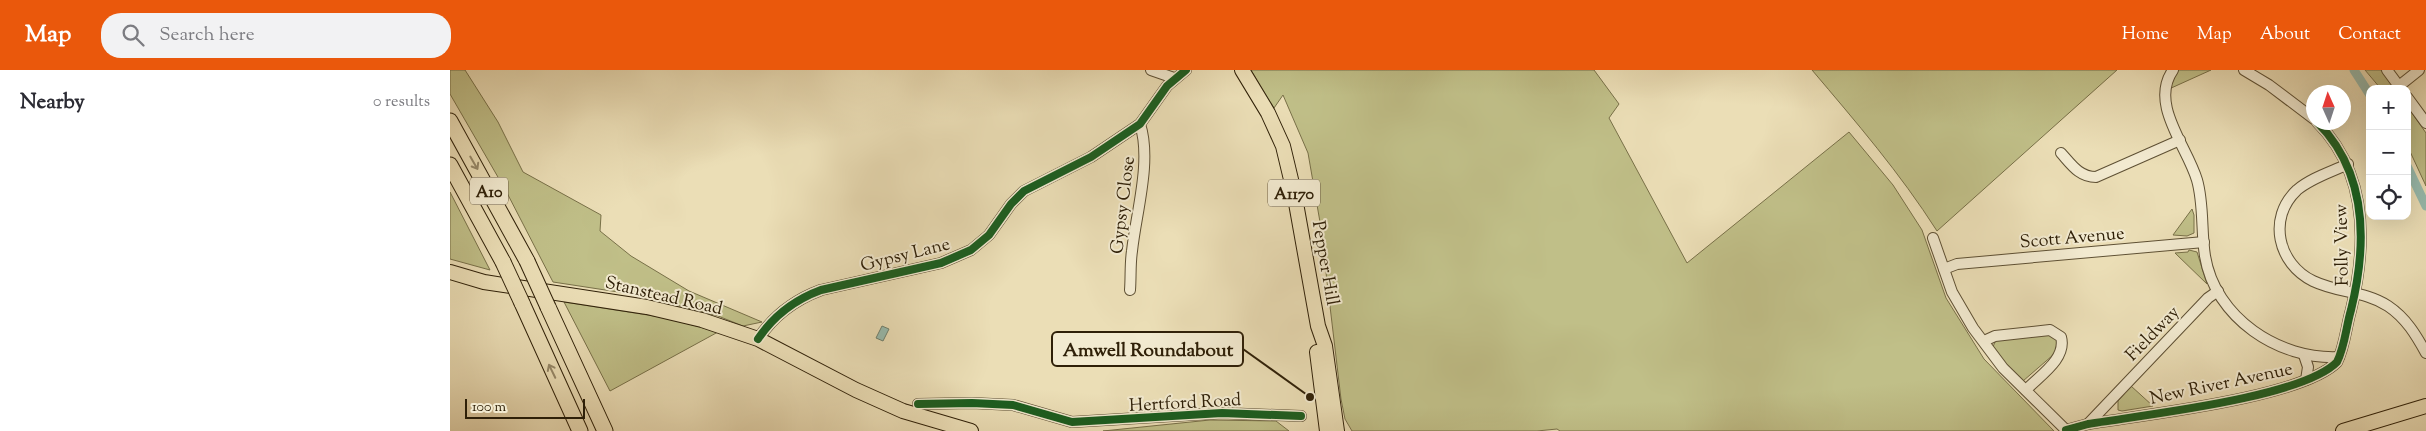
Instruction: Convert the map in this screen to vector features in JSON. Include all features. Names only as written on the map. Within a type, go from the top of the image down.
[{"type":"highway","name":"A10","points":[[450,121],[527,261],[606,431]]},
{"type":"highway","name":"A10","points":[[450,165],[503,262],[578,427]]},
{"type":"main road","name":"Pepper Hill","points":[[1242,70],[1268,113],[1283,146],[1294,192],[1318,326],[1325,346],[1337,431]]},
{"type":"main road","name":"Stanstead Road","points":[[450,272],[490,283],[676,313],[758,339],[894,407],[922,418],[971,431]]},
{"type":"main road","name":"Pepper Hill","points":[[1318,326],[1316,349],[1327,431]]},
{"type":"main road","points":[[2343,431],[2426,406]]},
{"type":"street","points":[[1151,70],[1174,78]]},
{"type":"street","name":"Gypsy Lane","points":[[758,339],[775,318],[805,296],[821,290],[941,263],[971,250],[989,235],[1011,204],[1024,191],[1091,157],[1140,124],[1174,78],[1186,70]]},
{"type":"street","points":[[2173,70],[2166,86],[2165,101],[2198,182],[2208,268],[2218,291],[2228,306],[2252,330],[2277,345],[2304,355],[2339,356],[2355,293],[2323,286],[2303,274],[2288,260],[2280,235],[2280,219],[2291,196],[2307,183],[2348,164]]},
{"type":"street","points":[[2244,70],[2269,85],[2306,113]]},
{"type":"street","points":[[2386,70],[2398,85]]},
{"type":"street","points":[[2402,85],[2415,71]]},
{"type":"street","points":[[2411,102],[2426,123]]},
{"type":"street","name":"Gypsy Close","points":[[1130,290],[1132,254],[1145,155],[1144,136],[1140,124]]},
{"type":"street","name":"Folly View","points":[[2324,130],[2332,138],[2348,164],[2356,189],[2360,221],[2360,268],[2355,293],[2379,301],[2399,315],[2414,332],[2426,353]]},
{"type":"street","points":[[2061,153],[2077,171],[2087,176],[2096,176],[2180,140]]},
{"type":"street","points":[[1933,238],[1962,311],[2003,368],[2066,430]]},
{"type":"street","name":"Scott Avenue","points":[[1944,268],[1957,264],[2204,242]]},
{"type":"street","name":"Fieldway","points":[[2088,424],[2208,298],[2218,291]]},
{"type":"street","points":[[1984,341],[1995,336],[2050,330],[2061,337],[2064,345],[2058,357],[2026,390]]},
{"type":"street","points":[[2304,355],[2308,367],[2306,380]]},
{"type":"street","name":"New River Avenue","points":[[2066,430],[2088,424],[2260,394],[2306,380],[2331,367],[2339,356]]},
{"type":"street","points":[[2111,400],[2119,419]]},
{"type":"street","name":"Hertford Road","points":[[918,404],[980,403],[1013,405],[1070,427],[1222,413],[1300,416]]},
{"type":"shaded area","points":[[450,70],[465,70],[498,122],[523,172],[601,215],[600,231],[631,256],[689,291],[762,322],[743,326],[718,316],[638,295],[553,282],[506,191],[450,94]]},
{"type":"shaded area","points":[[1251,70],[1594,70],[1619,104],[1609,118],[1687,263],[1849,132],[1893,185],[1922,230],[1946,298],[1984,359],[2054,431],[1560,431],[1557,429],[1537,431],[1352,431],[1345,419],[1341,399],[1320,222],[1308,153],[1283,95],[1274,108]]},
{"type":"shaded area","points":[[1812,70],[2117,70],[1937,231],[1893,168]]},
{"type":"shaded area","points":[[2178,70],[2211,70],[2169,89]]},
{"type":"shaded area","points":[[2365,70],[2381,70],[2392,85],[2378,85]]},
{"type":"shaded area","points":[[2411,112],[2426,133],[2426,186],[2411,154]]},
{"type":"shaded area","points":[[450,192],[490,270],[450,259]]},
{"type":"shaded area","points":[[2192,209],[2194,233],[2187,236],[2173,235]]},
{"type":"shaded area","points":[[2189,250],[2197,252],[2207,284],[2175,253],[2188,252]]},
{"type":"shaded area","points":[[564,302],[667,318],[718,332],[610,391]]},
{"type":"shaded area","points":[[2051,334],[2060,343],[2053,355],[2023,381],[2008,367],[1993,347],[1996,339]]},
{"type":"shaded area","points":[[2131,386],[2153,406],[2118,410],[2118,401]]},
{"type":"shaded area","points":[[1210,420],[1276,421],[1289,431],[1103,431]]},
{"type":"water","points":[[882,326],[889,329],[883,341],[876,338]]},
{"type":"waterway","points":[[2354,70],[2366,89]]},
{"type":"waterway","points":[[2411,174],[2426,206]]},
{"type":"cycle path","points":[[758,339],[764,330],[785,309],[811,294],[821,290],[941,263],[971,250],[989,235],[1011,204],[1024,191],[1091,157],[1140,124],[1167,86],[1186,70]]},
{"type":"cycle path","points":[[2066,430],[2088,424],[2181,410],[2257,395],[2291,386],[2318,375],[2337,362],[2344,343],[2356,285],[2361,235],[2354,187],[2346,164],[2334,142],[2324,130]]},
{"type":"cycle path","points":[[918,404],[972,403],[1013,405],[1072,422],[1222,413],[1301,416]]},
{"type":"place","name":"Amwell Roundabout","points":[[1310,397]]}]
